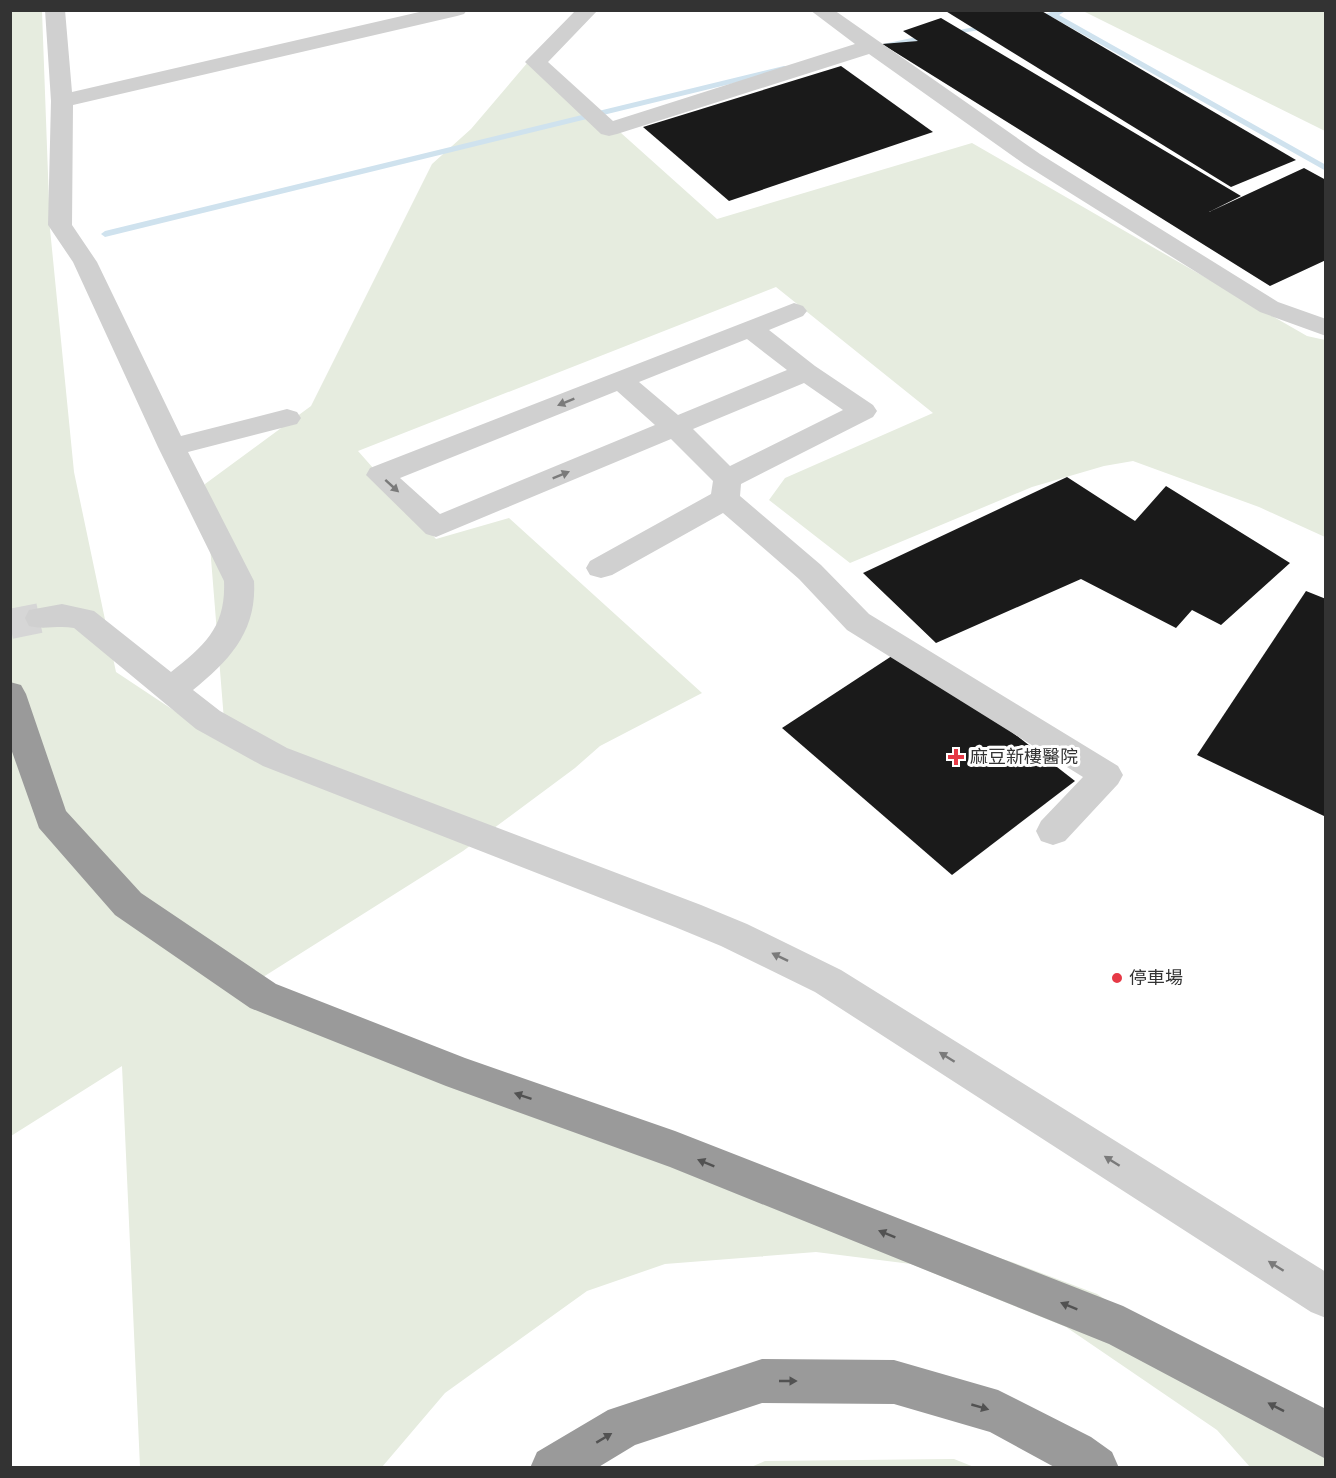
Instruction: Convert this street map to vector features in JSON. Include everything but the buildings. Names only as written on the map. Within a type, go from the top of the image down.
[{"type":"highway","points":[[10,694],[51,818],[128,904],[263,996],[460,1074],[675,1150],[1123,1328],[1320,1431]]},
{"type":"highway","points":[[553,1467],[624,1426],[762,1381],[894,1382],[998,1412],[1075,1453],[1096,1467]]},
{"type":"lane","points":[[55,10],[62,101],[60,225],[85,262],[172,447],[234,568],[241,596],[239,611],[232,630],[220,647],[204,664],[170,690]]},
{"type":"lane","points":[[62,101],[457,10]]},
{"type":"lane","points":[[588,10],[536,62],[609,129],[869,47]]},
{"type":"lane","points":[[820,10],[869,47],[1032,159],[1269,307],[1326,328]]},
{"type":"lane","points":[[794,310],[380,475],[436,526],[806,372]]},
{"type":"lane","points":[[601,568],[726,489],[863,411],[806,372],[750,328]]},
{"type":"lane","points":[[620,380],[676,428],[726,489],[858,622],[1106,775],[1053,831]]},
{"type":"lane","points":[[172,447],[287,418]]},
{"type":"lane","points":[[40,618],[62,615],[83,619],[208,720],[275,757],[688,916],[734,935],[828,981],[1326,1297]]},
{"type":"shaded area","points":[[11,11],[42,11],[50,229],[74,472],[116,672],[226,745],[205,484],[311,406],[432,164],[471,129],[534,55],[717,219],[972,143],[1307,336],[1325,340],[1325,537],[1259,507],[1133,461],[1104,466],[1032,487],[850,563],[769,500],[785,478],[933,413],[776,287],[358,451],[436,539],[509,518],[702,693],[600,746],[575,768],[463,851],[252,984],[511,1102],[1012,1262],[1097,1294],[1325,1446],[1325,1467],[1250,1467],[1217,1430],[1066,1327],[911,1264],[816,1252],[665,1264],[587,1291],[445,1393],[382,1467],[140,1467],[122,1066],[11,1136]]},
{"type":"shaded area","points":[[1083,11],[1325,11],[1325,131]]},
{"type":"shaded area","points":[[954,1459],[974,1467],[751,1467],[765,1461]]},
{"type":"waterway","points":[[1053,15],[1064,10]]},
{"type":"waterway","points":[[1034,19],[1053,15]]},
{"type":"waterway","points":[[1053,15],[1326,169]]},
{"type":"waterway","points":[[948,33],[990,26]]},
{"type":"waterway","points":[[868,48],[931,36]]},
{"type":"waterway","points":[[105,234],[784,68]]},
{"type":"tunnel","points":[[10,624],[40,618]]},
{"type":"place","name":"麻豆新樓醫院","points":[[956,757]]},
{"type":"place","name":"停車場","points":[[1117,978]]}]
